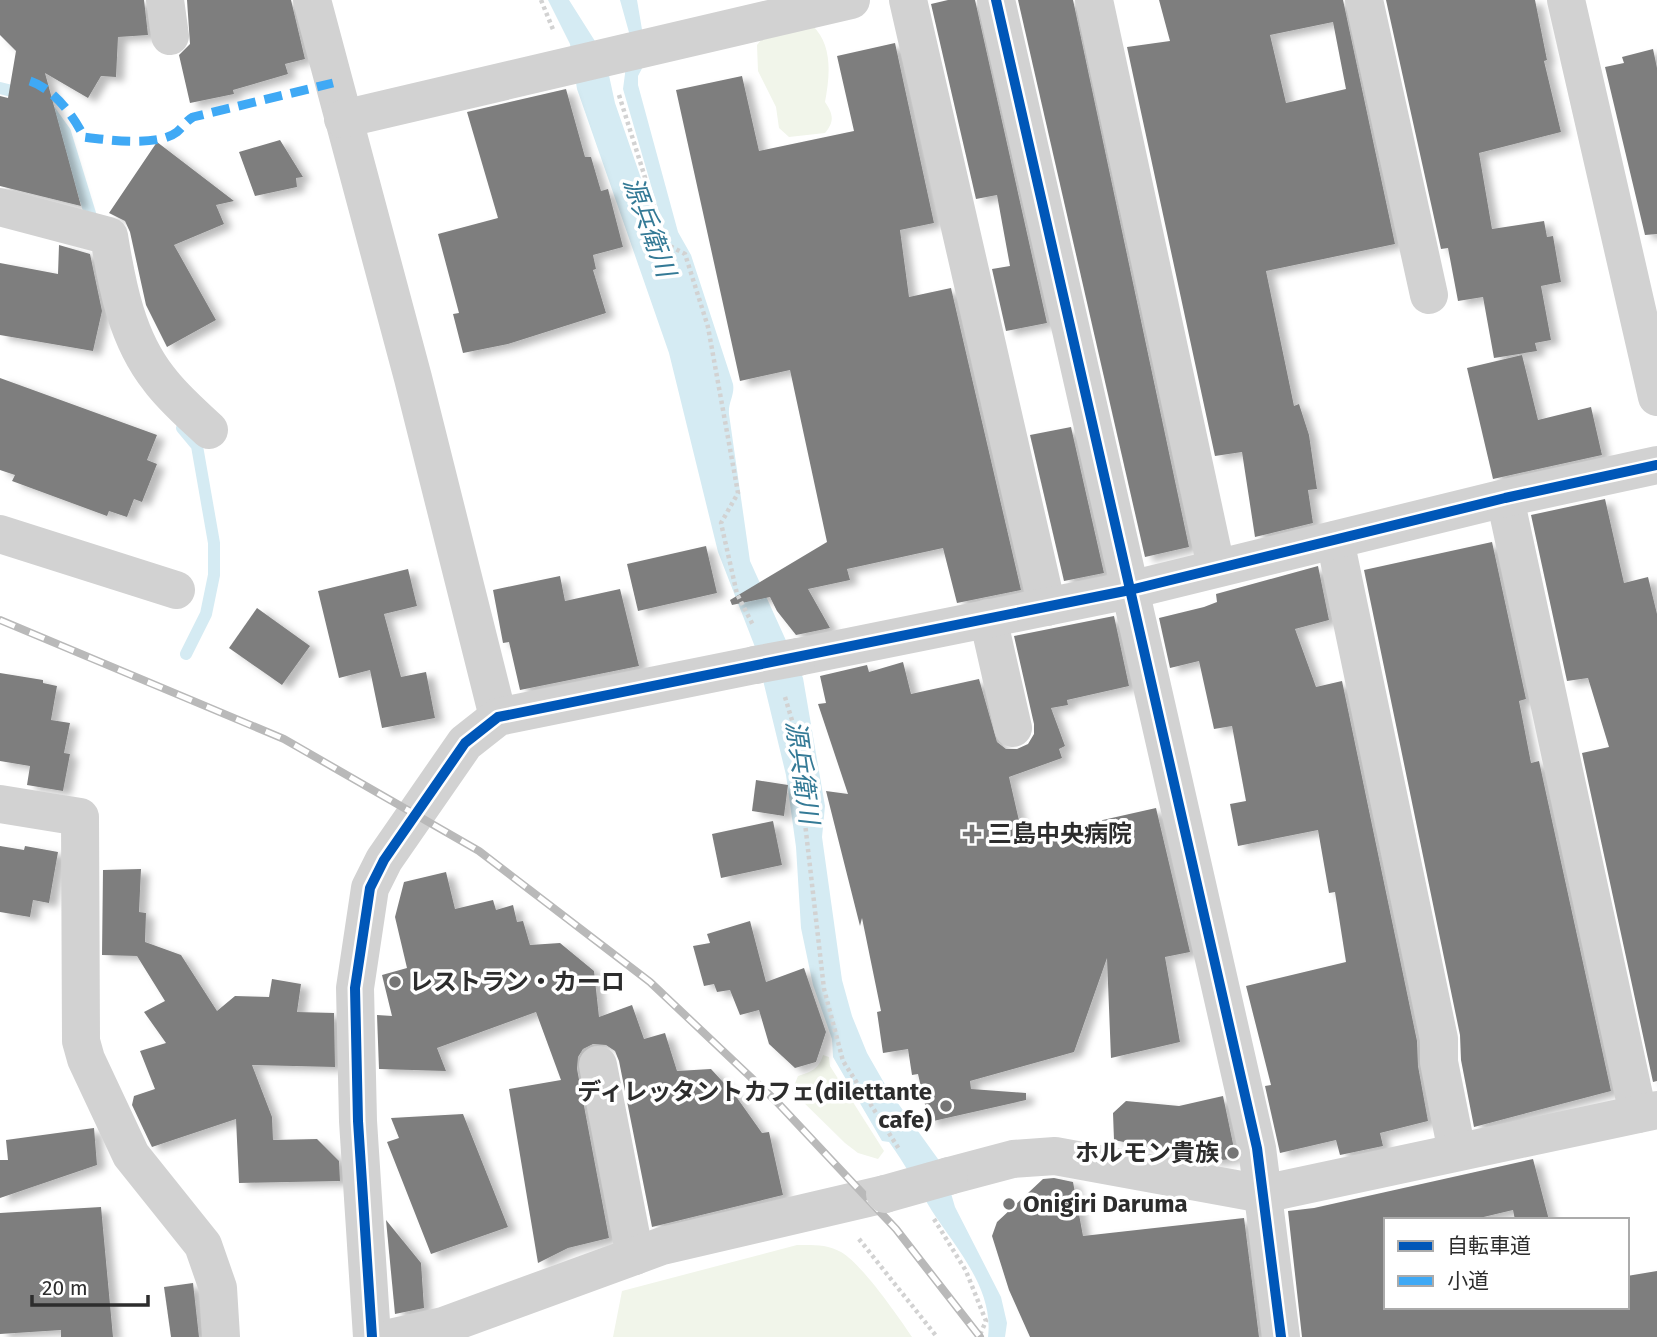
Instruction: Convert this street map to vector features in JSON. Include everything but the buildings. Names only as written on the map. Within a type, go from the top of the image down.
[{"type":"street","points":[[312,0],[498,717]]},
{"type":"street","points":[[343,120],[652,46],[806,5],[851,0]]},
{"type":"street","points":[[908,0],[1047,607]]},
{"type":"street","points":[[996,0],[1257,1148],[1280,1337]]},
{"type":"street","points":[[1094,0],[1216,567]]},
{"type":"street","points":[[1364,0],[1429,295]]},
{"type":"street","points":[[1566,0],[1657,397]]},
{"type":"street","points":[[0,207],[109,236],[117,281],[137,346],[159,380],[209,430]]},
{"type":"street","points":[[372,1337],[358,1121],[355,988],[368,898],[384,860],[465,743],[498,717],[1130,590],[1505,498],[1657,465]]},
{"type":"street","points":[[394,1337],[444,1331],[662,1246],[886,1194],[1013,1158],[1055,1156],[1263,1194],[1647,1112],[1505,498]]},
{"type":"street","points":[[0,534],[176,590]]},
{"type":"street","points":[[1335,540],[1439,1039],[1439,1062],[1457,1152]]},
{"type":"street","points":[[988,618],[1013,728]]},
{"type":"street","points":[[0,804],[80,817],[81,1041],[86,1059],[131,1154],[203,1245],[218,1288],[221,1337]]},
{"type":"street","points":[[598,1065],[635,1256]]},
{"type":"path","points":[[834,1207],[937,1337]]},
{"type":"shaded area","points":[[812,25],[827,51],[829,71],[825,102],[832,121],[825,133],[789,137],[779,128],[776,107],[758,71],[757,45],[765,35]]},
{"type":"shaded area","points":[[823,1055],[829,1057],[830,1066],[884,1151],[878,1159],[858,1153],[845,1143],[792,1091],[798,1076],[814,1069]]},
{"type":"shaded area","points":[[797,1245],[830,1248],[849,1258],[879,1291],[912,1337],[613,1337],[622,1291]]},
{"type":"water","name":"源兵衛川","points":[[548,0],[569,0],[605,57],[615,103],[662,239],[666,237],[623,89],[630,36],[620,0],[637,0],[647,59],[638,76],[638,85],[678,232],[691,255],[733,384],[729,414],[750,561],[803,678],[825,806],[822,837],[842,980],[852,1016],[867,1053],[887,1088],[943,1166],[955,1207],[1001,1297],[1007,1323],[1005,1337],[988,1337],[985,1302],[971,1270],[895,1150],[889,1142],[882,1141],[833,1057],[832,1039],[813,985],[801,928],[796,847],[786,775],[755,647],[718,552],[669,353],[577,89],[570,44]]},
{"type":"waterway","points":[[0,88],[24,94]]},
{"type":"waterway","points":[[50,111],[65,132],[92,220]]},
{"type":"waterway","points":[[182,428],[197,446],[214,543],[214,575],[206,614],[186,654]]},
{"type":"railway","points":[[0,620],[284,739],[479,851],[650,982],[776,1101],[896,1229],[980,1337]]},
{"type":"marked path","points":[[30,81],[55,96],[84,137],[132,141],[158,140],[177,132],[193,117],[333,83]]},
{"type":"cycle path","points":[[996,0],[1257,1148],[1281,1337]]},
{"type":"cycle path","points":[[372,1337],[358,1121],[355,988],[370,888],[384,860],[465,743],[498,717],[1130,590],[1505,498],[1657,465]]},
{"type":"place","name":"三島中央病院","points":[[972,834]]},
{"type":"place","name":"レストラン・カーロ","points":[[395,982]]},
{"type":"place","name":"ディレッタントカフェ(dilettante cafe)","points":[[946,1106]]},
{"type":"place","name":"ホルモン貴族","points":[[1233,1153]]},
{"type":"place","name":"Onigiri Daruma","points":[[1009,1204]]}]
